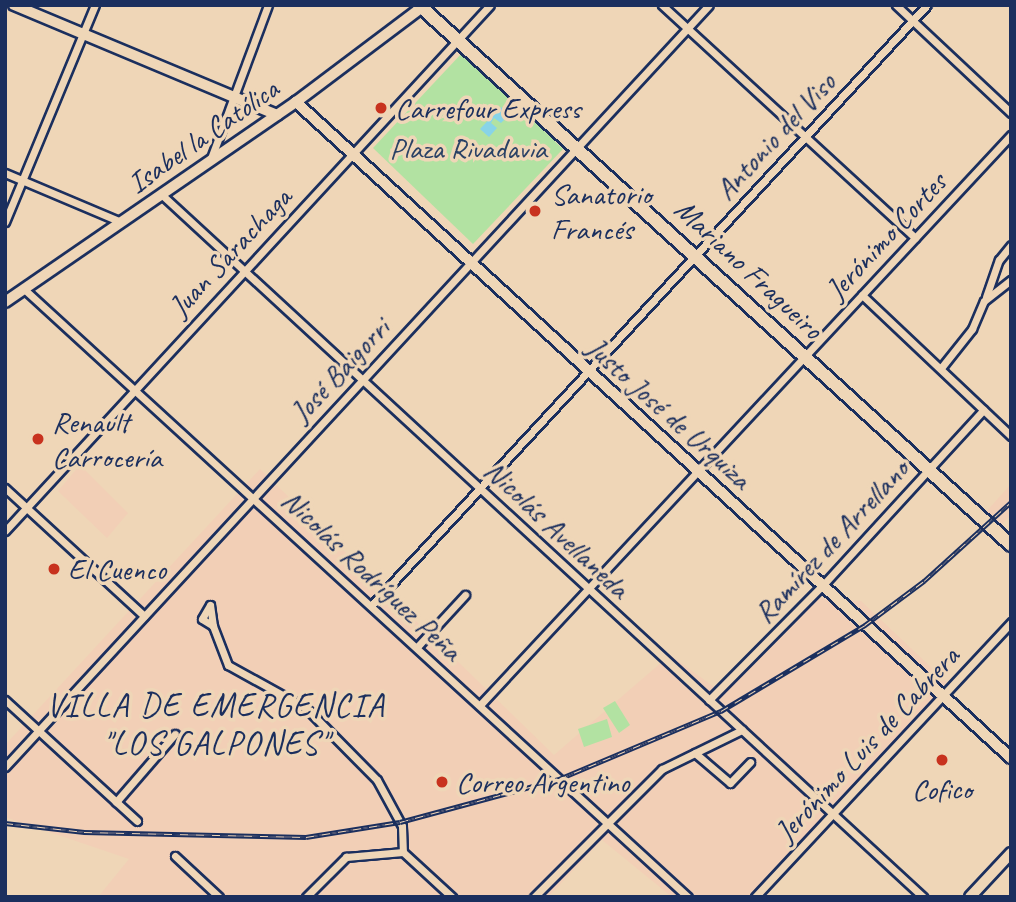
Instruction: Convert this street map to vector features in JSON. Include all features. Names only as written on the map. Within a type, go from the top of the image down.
[{"type":"main road","name":"Mariano Fragueiro","points":[[421,6],[1011,545]]},
{"type":"street","points":[[14,5],[277,115]]},
{"type":"street","points":[[5,222],[95,5]]},
{"type":"street","points":[[210,161],[268,5]]},
{"type":"street","name":"Juan Sarachaga","points":[[5,531],[490,5]]},
{"type":"street","points":[[662,5],[915,238]]},
{"type":"street","name":"José Baigorri","points":[[5,767],[709,5]]},
{"type":"street","points":[[896,5],[1011,113]]},
{"type":"street","name":"Antonio del Viso","points":[[372,606],[926,5]]},
{"type":"street","name":"Isabel la Católica","points":[[5,302],[296,102],[421,6]]},
{"type":"street","name":"Justo José de Urquiza","points":[[296,102],[587,373],[1011,758]]},
{"type":"street","name":"Jerónimo Cortes","points":[[480,705],[1011,135]]},
{"type":"street","points":[[5,173],[121,222]]},
{"type":"street","name":"Nicolás Avellaneda","points":[[161,194],[923,897]]},
{"type":"street","points":[[941,368],[972,329],[999,260],[1011,245]]},
{"type":"street","points":[[985,301],[1011,280]]},
{"type":"street","name":"Nicolás Rodríguez Peña","points":[[24,289],[688,897]]},
{"type":"street","points":[[862,295],[1011,436]]},
{"type":"street","name":"Ramírez de Arrellano","points":[[709,700],[822,586],[983,410]]},
{"type":"street","points":[[5,488],[144,616]]},
{"type":"street","points":[[417,647],[465,595]]},
{"type":"street","name":"Jerónimo Luis de Cabrera","points":[[755,897],[1011,622]]},
{"type":"street","points":[[213,626],[228,665],[243,677],[306,708],[377,780],[402,826],[403,852],[452,897]]},
{"type":"street","points":[[5,700],[137,821]]},
{"type":"street","points":[[534,897],[662,769],[743,730]]},
{"type":"street","points":[[116,802],[175,734]]},
{"type":"street","points":[[695,753],[730,783],[750,762]]},
{"type":"street","points":[[306,897],[346,857],[403,852]]},
{"type":"street","points":[[970,897],[1011,853]]},
{"type":"street","points":[[175,856],[219,897]]},
{"type":"shaded area","points":[[80,465],[128,513],[107,538],[58,491]]},
{"type":"shaded area","points":[[260,469],[554,755],[670,655],[724,694],[818,598],[861,601],[952,687],[758,897],[672,897],[602,840],[548,897],[98,897],[129,859],[5,817],[5,745]]},
{"type":"shaded area","points":[[1011,484],[1011,515],[999,527],[985,513]]},
{"type":"green space","name":"Plaza Rivadavia","points":[[462,53],[563,149],[473,244],[373,148]]},
{"type":"green space","points":[[615,701],[630,725],[619,733],[603,708]]},
{"type":"green space","points":[[607,719],[612,737],[584,747],[578,729]]},
{"type":"water","points":[[501,107],[509,115],[501,123],[494,118],[491,123],[497,128],[489,137],[480,129]]},
{"type":"railway","points":[[5,823],[84,832],[306,837],[400,822],[559,779],[721,711],[865,625],[924,581],[1011,502]]},
{"type":"place","name":"Carrefour Express","points":[[381,108]]},
{"type":"place","name":"Sanatorio Francés","points":[[535,211]]},
{"type":"place","name":"Renault Carrocería","points":[[38,439]]},
{"type":"place","name":"El Cuenco","points":[[54,569]]},
{"type":"place","name":"Cofico","points":[[942,760]]},
{"type":"place","name":"Correo Argentino","points":[[442,782]]},
{"type":"district","name":"VILLA DE EMERGENCIA \"LOS GALPONES\"","points":[[216,725]]}]
